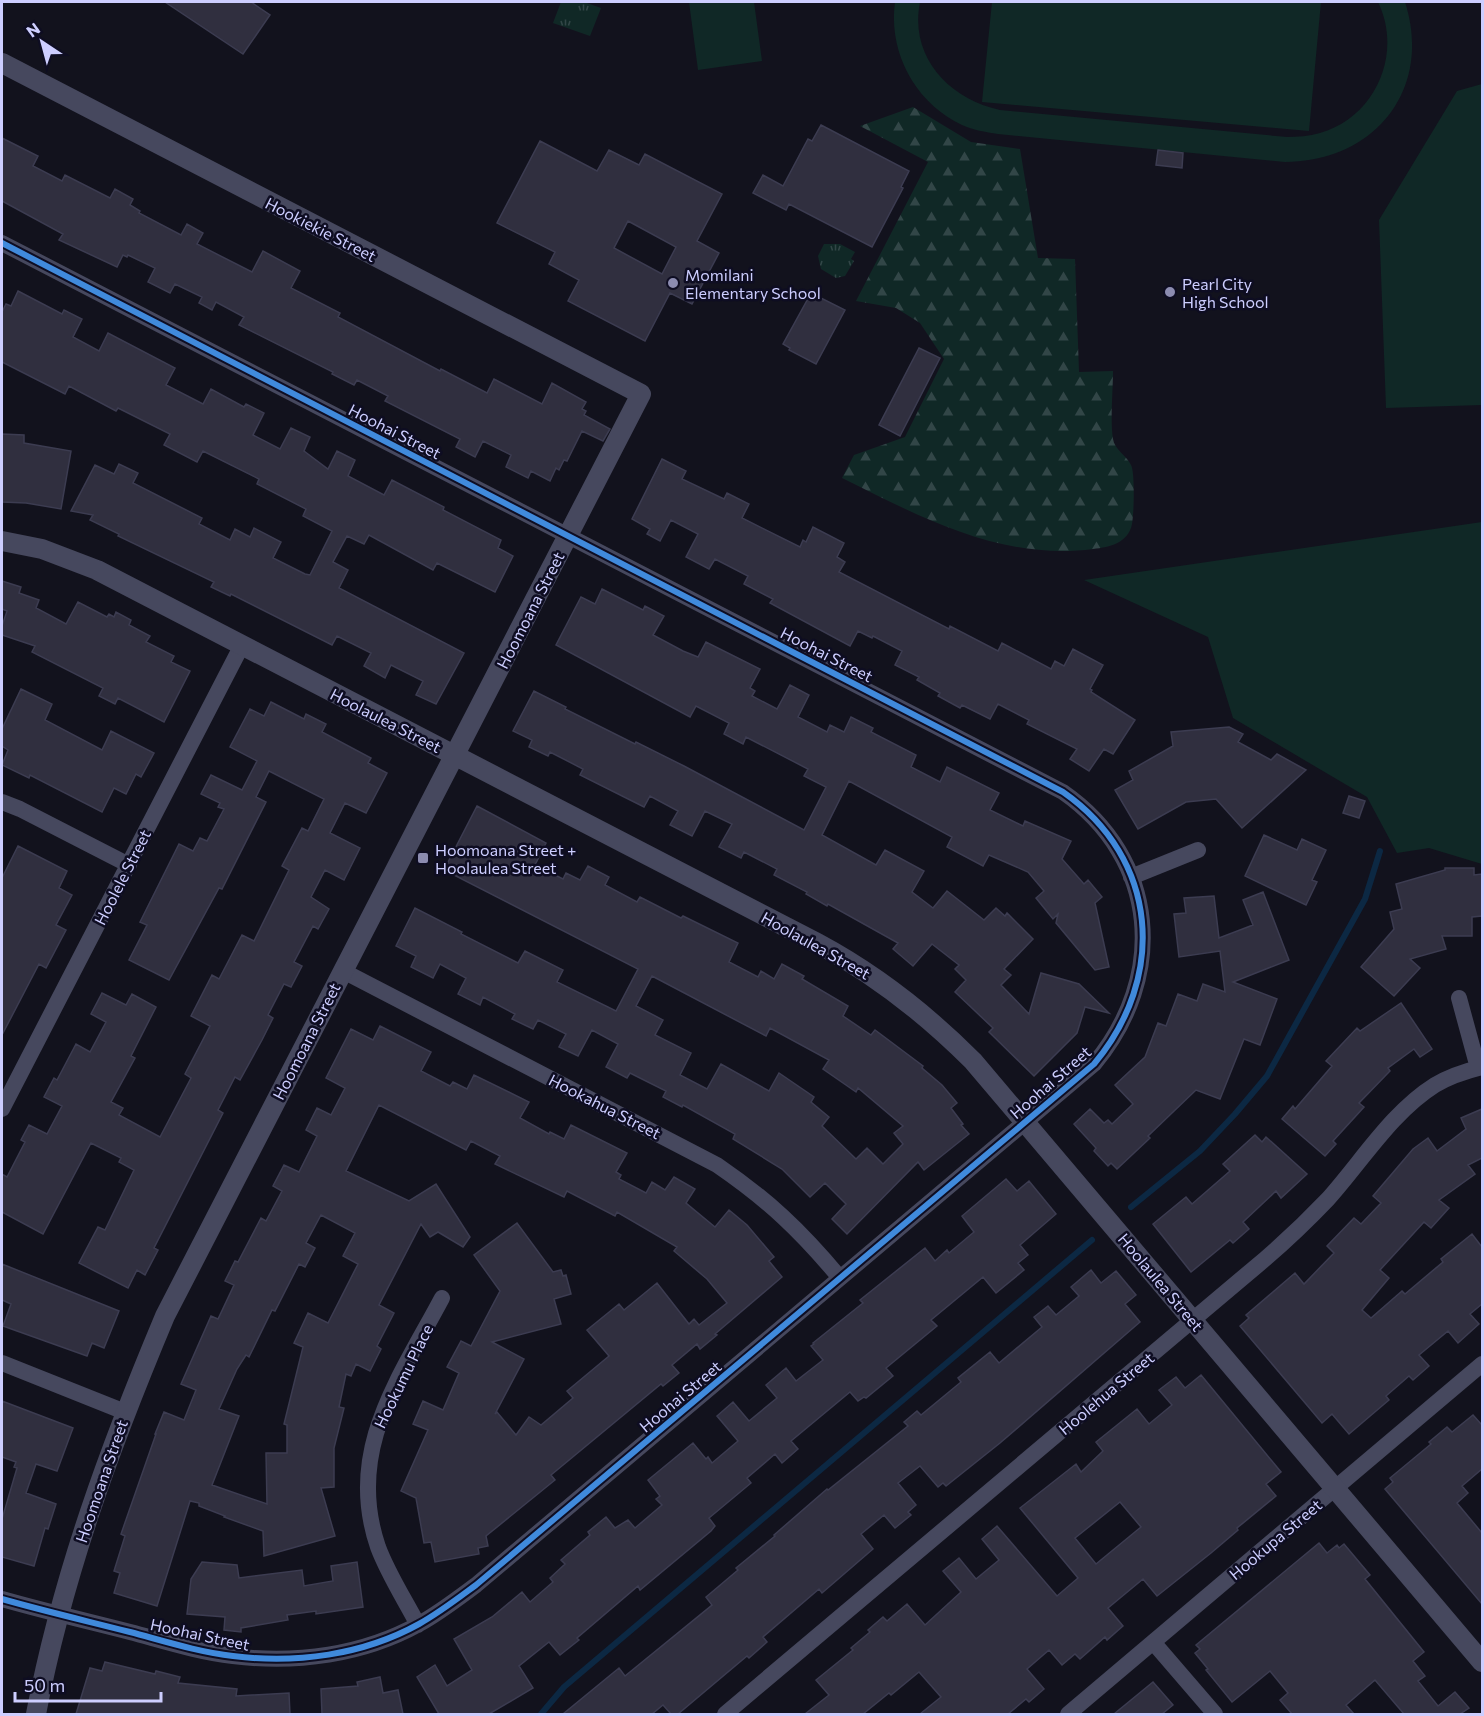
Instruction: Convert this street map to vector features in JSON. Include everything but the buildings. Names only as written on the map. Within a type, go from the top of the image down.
[{"type":"street","name":"Hookiekie Street","points":[[2,63],[641,394]]},
{"type":"street","name":"Hoohai Street","points":[[2,243],[1063,792],[1090,813],[1117,847],[1137,894],[1143,929],[1142,960],[1130,1007],[1117,1032],[1094,1064],[444,1610],[418,1625],[374,1644],[342,1653],[311,1658],[256,1659],[192,1649],[2,1599]]},
{"type":"street","name":"Hoomoana Street","points":[[36,1714],[59,1614],[96,1490],[165,1316],[641,394]]},
{"type":"street","name":"Hoolaulea Street","points":[[2,541],[42,549],[71,559],[243,645],[817,943],[868,973],[900,996],[955,1042],[1026,1121],[1482,1662]]},
{"type":"street","name":"Hoolele Street","points":[[2,1109],[243,645]]},
{"type":"street","points":[[2,802],[129,865]]},
{"type":"street","points":[[1131,877],[1198,850]]},
{"type":"street","name":"Hookahua Street","points":[[343,971],[717,1165],[756,1192],[789,1221],[840,1278]]},
{"type":"street","name":"Hoolehua Street","points":[[725,1714],[1298,1230],[1327,1200],[1396,1119],[1417,1099],[1453,1075],[1480,1067],[1459,998]]},
{"type":"street","name":"Hookumu Place","points":[[418,1625],[379,1550],[370,1521],[369,1461],[373,1437],[387,1401],[442,1298]]},
{"type":"street","points":[[2,1363],[125,1412]]},
{"type":"street","name":"Hookupa Street","points":[[1068,1714],[1482,1364]]},
{"type":"street","points":[[1153,1642],[1215,1714]]},
{"type":"green space","points":[[561,2],[584,2],[601,8],[590,36],[553,23]]},
{"type":"green space","points":[[689,2],[754,2],[762,61],[698,70]]},
{"type":"green space","points":[[895,2],[920,2],[918,22],[921,41],[927,57],[949,85],[964,96],[1000,110],[1287,137],[1320,133],[1340,125],[1356,113],[1370,98],[1379,81],[1385,62],[1387,42],[1385,22],[1378,2],[1405,2],[1412,34],[1411,64],[1403,91],[1389,115],[1370,134],[1346,149],[1317,159],[1285,162],[998,134],[962,125],[931,104],[918,90],[908,74],[896,39]]},
{"type":"green space","points":[[992,2],[1321,2],[1309,131],[982,102]]},
{"type":"green space","points":[[1482,84],[1482,405],[1386,408],[1379,220],[1457,91]]},
{"type":"green space","points":[[913,107],[971,142],[1020,149],[1038,258],[1075,259],[1079,372],[1113,371],[1113,439],[1132,469],[1134,493],[1132,524],[1127,536],[1117,543],[1099,548],[1059,551],[994,542],[932,521],[842,478],[854,455],[905,437],[944,359],[920,323],[896,308],[856,301],[928,162],[860,126]]},
{"type":"green space","points":[[824,244],[840,244],[855,252],[851,259],[854,261],[845,276],[836,278],[821,269],[818,256]]},
{"type":"green space","points":[[1482,522],[1482,864],[1429,848],[1397,853],[1367,797],[1233,718],[1208,637],[1084,580]]},
{"type":"waterway","points":[[1131,1207],[1200,1151],[1267,1076],[1365,899],[1380,851]]},
{"type":"waterway","points":[[541,1714],[564,1687],[1092,1240]]},
{"type":"cycle path","points":[[2,243],[1063,792],[1095,819],[1119,851],[1134,885],[1142,920],[1142,957],[1133,994],[1118,1030],[1094,1064],[476,1585],[426,1620],[398,1635],[352,1650],[305,1658],[257,1658],[194,1649],[2,1599]]},
{"type":"place","name":"Momilani Elementary School","points":[[673,283]]},
{"type":"place","name":"Pearl City High School","points":[[1170,292]]},
{"type":"place","name":"Hoomoana Street + Hoolaulea Street","points":[[423,858]]}]
